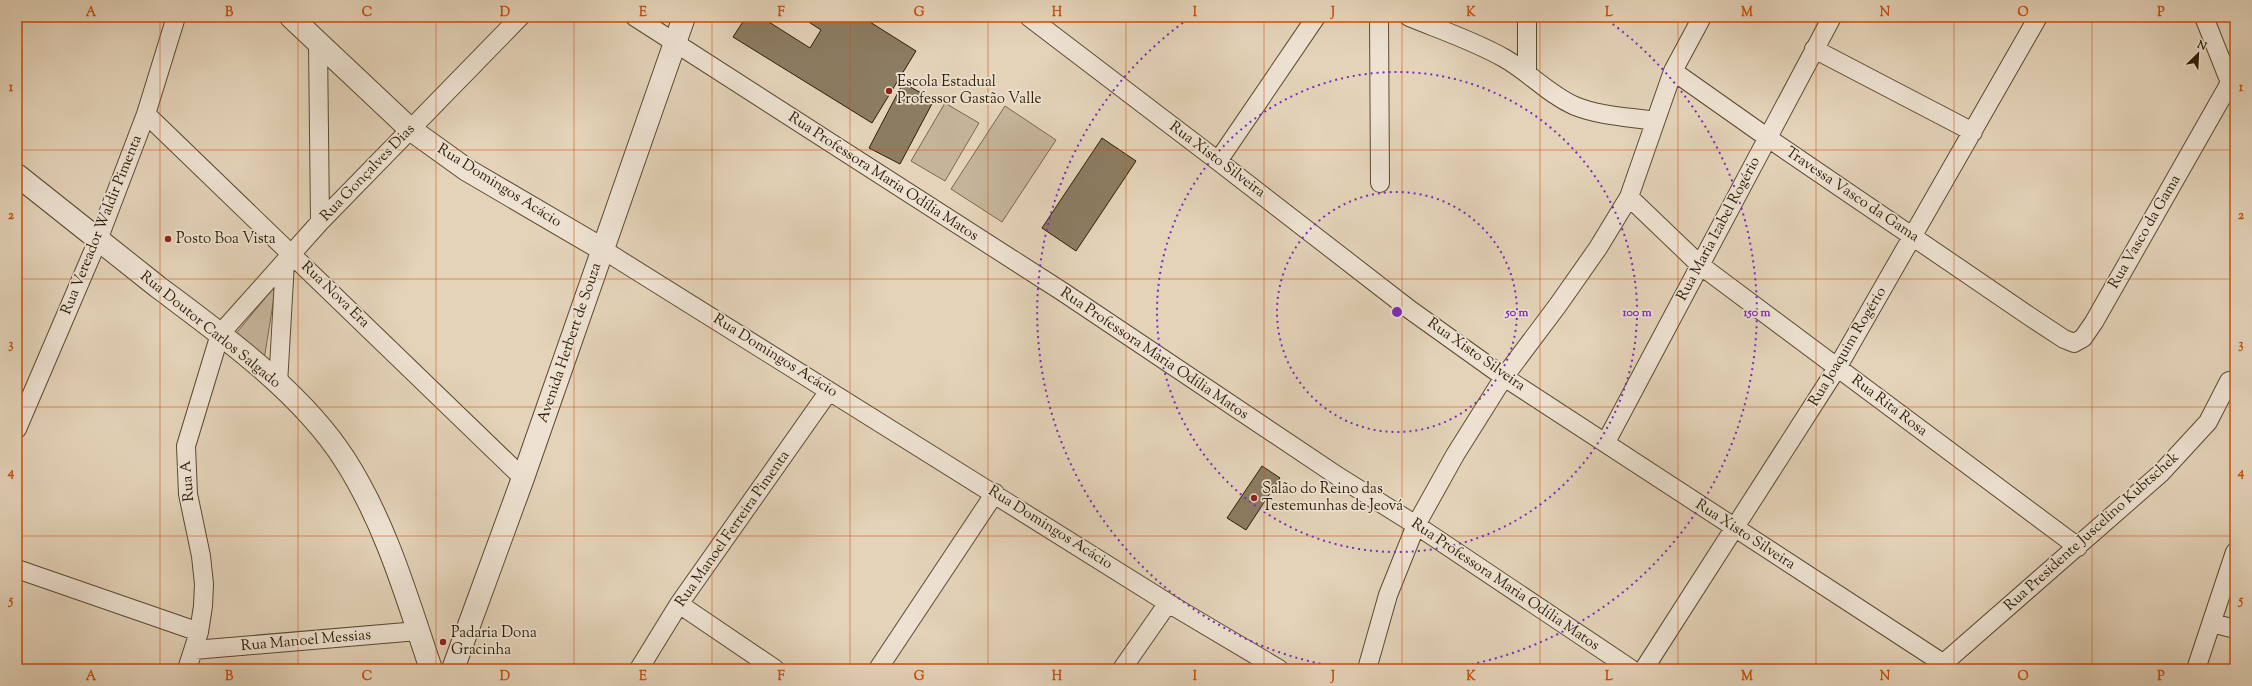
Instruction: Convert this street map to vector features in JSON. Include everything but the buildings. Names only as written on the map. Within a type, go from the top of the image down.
[{"type":"street","name":"Rua Vereador Waldir Pimenta","points":[[17,429],[98,240],[146,114],[176,17]]},
{"type":"street","name":"Rua Domingos Acácio","points":[[291,17],[410,129],[467,170],[602,249],[995,493],[1168,603],[1279,669]]},
{"type":"street","name":"Rua Gonçalves Dias","points":[[220,334],[320,222],[520,17]]},
{"type":"street","name":"Rua Professora Maria Odília Matos","points":[[635,17],[1063,292],[1339,477],[1416,525],[1631,669]]},
{"type":"street","name":"Avenida Herbert de Souza","points":[[453,669],[523,478],[684,17]]},
{"type":"street","name":"Rua Xisto Silveira","points":[[1029,17],[1218,160],[1409,309],[1504,377],[1606,442],[1940,666]]},
{"type":"street","points":[[1218,160],[1316,17]]},
{"type":"street","points":[[1379,17],[1380,183]]},
{"type":"street","points":[[1409,17],[1479,46],[1527,72],[1546,89],[1575,106],[1607,114],[1656,121]]},
{"type":"street","points":[[1527,17],[1527,72]]},
{"type":"street","points":[[1366,669],[1388,595],[1416,525],[1455,455],[1504,377],[1567,293],[1629,197],[1673,71],[1702,17]]},
{"type":"street","name":"Rua Maria Izabel Rogério","points":[[1606,442],[1832,17]]},
{"type":"street","name":"Rua Joaquim Rogério","points":[[1644,669],[1837,368],[2038,17]]},
{"type":"street","points":[[2204,17],[2234,85]]},
{"type":"street","points":[[318,42],[320,222]]},
{"type":"street","points":[[1814,49],[1972,132]]},
{"type":"street","name":"Travessa Vasco da Gama","points":[[1673,71],[1768,138],[2032,318]]},
{"type":"street","name":"Rua Vasco da Gama","points":[[2032,318],[2064,339],[2074,342],[2083,338],[2234,85]]},
{"type":"street","name":"Rua Nova Era","points":[[146,114],[289,258],[523,478]]},
{"type":"street","name":"Rua Doutor Carlos Salgado","points":[[18,180],[220,334],[278,384],[324,429],[360,485],[381,528],[431,669]]},
{"type":"street","name":"Rua Rita Rosa","points":[[1629,197],[1700,265],[2078,547]]},
{"type":"street","points":[[278,384],[289,258]]},
{"type":"street","name":"Rua A","points":[[187,669],[199,632],[203,606],[204,584],[201,556],[188,494],[186,446],[220,334]]},
{"type":"street","name":"Rua Presidente Juscelino Kubtschek","points":[[1940,666],[2161,473],[2208,422],[2233,380]]},
{"type":"street","name":"Rua Manoel Ferreira Pimenta","points":[[640,669],[679,604],[829,391]]},
{"type":"street","points":[[878,669],[995,493]]},
{"type":"street","points":[[2196,669],[2235,552]]},
{"type":"street","points":[[17,569],[199,632]]},
{"type":"street","points":[[1122,669],[1168,603]]},
{"type":"street","points":[[679,604],[776,669]]},
{"type":"street","points":[[2212,623],[2235,630]]},
{"type":"street","name":"Rua Manoel Messias","points":[[194,650],[418,631]]},
{"type":"shaded area","points":[[945,103],[979,123],[945,181],[911,161]]},
{"type":"shaded area","points":[[1005,106],[1056,140],[1002,222],[951,189]]},
{"type":"shaded area","points":[[276,285],[264,360],[234,336]]},
{"type":"place","name":"Escola Estadual Professor Gastão Valle","points":[[889,91]]},
{"type":"place","name":"Posto Boa Vista","points":[[168,239]]},
{"type":"place","name":"Salão do Reino das Testemunhas de Jeová","points":[[1254,498]]},
{"type":"place","name":"Padaria Dona Gracinha","points":[[443,642]]}]
